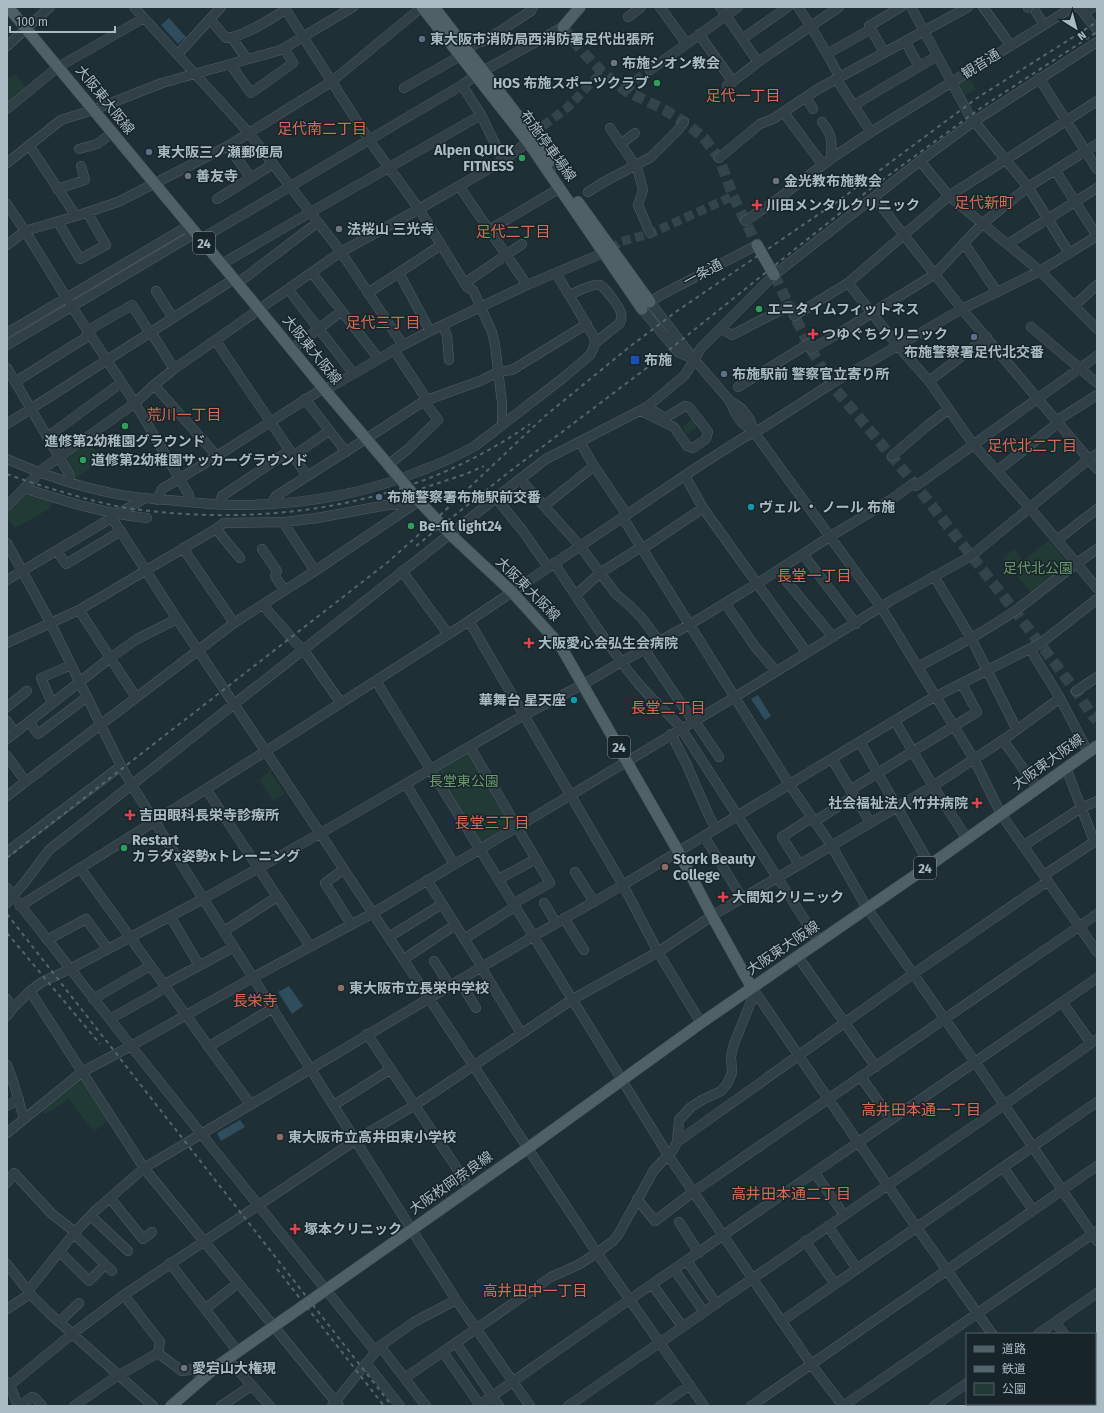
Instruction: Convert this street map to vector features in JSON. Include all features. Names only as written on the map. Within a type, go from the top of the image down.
[{"type":"main road","name":"大阪東大阪線","points":[[8,7],[324,389],[401,479],[417,502],[512,592],[560,645],[584,684],[678,851],[752,988],[930,865],[1093,749]]},
{"type":"main road","name":"布施停車場線","points":[[422,7],[464,53],[530,138],[560,188],[608,251],[646,306]]},
{"type":"main road","name":"布施停車場線","points":[[434,7],[464,53]]},
{"type":"main road","points":[[563,27],[580,7]]},
{"type":"main road","name":"布施停車場線","points":[[530,138],[557,163],[583,196],[608,251]]},
{"type":"main road","points":[[757,244],[774,275]]},
{"type":"main road","name":"大阪枚岡奈良線","points":[[172,1406],[202,1379],[228,1359],[752,988]]},
{"type":"street","points":[[7,46],[50,7]]},
{"type":"street","points":[[134,7],[249,132],[341,252],[403,345]]},
{"type":"street","points":[[178,54],[221,7]]},
{"type":"street","points":[[7,163],[61,120],[93,110],[162,83],[281,50],[353,7]]},
{"type":"street","points":[[7,245],[25,231],[58,222],[118,202],[228,146],[331,82],[422,7]]},
{"type":"street","points":[[404,88],[464,53],[478,42],[486,41],[531,11],[533,7]]},
{"type":"street","points":[[628,17],[641,7]]},
{"type":"street","points":[[660,7],[686,43]]},
{"type":"street","points":[[720,7],[758,62]]},
{"type":"street","points":[[650,70],[738,7]]},
{"type":"street","points":[[742,39],[788,7]]},
{"type":"street","points":[[798,7],[811,26],[840,78]]},
{"type":"street","points":[[699,34],[730,84],[758,62],[839,7]]},
{"type":"street","points":[[827,54],[870,29],[869,26],[901,7]]},
{"type":"street","points":[[912,7],[951,83],[974,121],[1028,187],[1069,253]]},
{"type":"street","points":[[719,158],[760,124],[773,120],[806,97],[884,52],[968,7]]},
{"type":"street","points":[[983,7],[1011,46]]},
{"type":"street","name":"観音通","points":[[745,221],[870,132],[1073,7]]},
{"type":"street","points":[[1093,7],[1081,10],[1097,30]]},
{"type":"street","points":[[210,19],[226,38],[232,38],[264,23],[285,8],[302,37],[369,140],[419,209],[465,283],[473,290],[492,332],[495,346],[502,403],[502,426]]},
{"type":"street","points":[[1031,9],[1044,25]]},
{"type":"street","points":[[7,109],[58,67],[144,18]]},
{"type":"street","points":[[201,239],[480,73],[563,27]]},
{"type":"street","points":[[870,29],[884,52]]},
{"type":"street","points":[[232,38],[247,60]]},
{"type":"street","points":[[905,41],[919,66]]},
{"type":"street","points":[[10,900],[49,850],[520,479],[546,459],[644,409],[685,375],[701,348],[774,275],[920,161],[974,121],[1097,42]]},
{"type":"street","points":[[230,64],[250,93],[293,63],[284,48]]},
{"type":"street","points":[[854,105],[937,56]]},
{"type":"street","points":[[840,78],[837,80],[870,132]]},
{"type":"street","points":[[1039,78],[1097,169]]},
{"type":"street","points":[[462,85],[481,115],[504,160]]},
{"type":"street","points":[[806,97],[813,109]]},
{"type":"street","points":[[794,316],[848,283],[949,196],[1097,101]]},
{"type":"street","points":[[784,113],[823,165]]},
{"type":"street","points":[[222,264],[481,115]]},
{"type":"street","points":[[583,196],[602,183],[651,157],[684,122]]},
{"type":"street","points":[[822,122],[829,130],[832,140],[832,158]]},
{"type":"street","points":[[610,128],[636,165],[643,190],[638,205],[650,233]]},
{"type":"street","points":[[79,149],[97,144],[112,133]]},
{"type":"street","points":[[621,144],[635,133]]},
{"type":"street","points":[[7,506],[39,472],[135,403],[174,368],[216,341],[341,252],[504,160],[530,138]]},
{"type":"street","points":[[738,387],[872,314],[935,274],[982,224],[1028,187],[1097,144]]},
{"type":"street","points":[[29,145],[76,216]]},
{"type":"street","points":[[228,146],[251,178]]},
{"type":"street","points":[[920,161],[949,196],[1040,271],[1097,329]]},
{"type":"street","points":[[217,199],[274,164]]},
{"type":"street","points":[[58,189],[85,180],[81,166]]},
{"type":"street","points":[[20,906],[376,681],[469,621],[685,476],[831,384],[962,309],[1040,271],[1097,236],[1055,170]]},
{"type":"street","points":[[459,186],[527,285]]},
{"type":"street","points":[[489,230],[560,188]]},
{"type":"street","points":[[1008,244],[1097,188]]},
{"type":"street","points":[[874,197],[962,309],[1038,398],[1056,422],[1093,456],[1097,469]]},
{"type":"street","points":[[7,204],[135,403],[189,495],[189,502]]},
{"type":"street","points":[[58,222],[80,259],[106,245],[87,212]]},
{"type":"street","points":[[7,424],[150,332],[236,281],[318,222]]},
{"type":"street","points":[[7,333],[183,229],[192,229],[189,238],[7,345]]},
{"type":"street","points":[[964,243],[997,292]]},
{"type":"street","points":[[465,283],[522,244]]},
{"type":"street","name":"一条通","points":[[646,306],[661,295],[757,244]]},
{"type":"street","points":[[368,293],[441,245]]},
{"type":"street","points":[[157,500],[162,489],[319,391],[430,331],[482,308],[527,285],[608,251]]},
{"type":"street","points":[[312,273],[379,359]]},
{"type":"street","points":[[7,459],[39,472],[107,492],[157,500],[236,505],[271,504],[329,497],[368,489],[401,479],[461,454],[502,426],[563,378],[590,354],[595,343],[594,337],[556,273]]},
{"type":"street","points":[[399,274],[430,331]]},
{"type":"street","points":[[848,283],[929,382],[973,444],[1030,508],[1097,588]]},
{"type":"street","points":[[1074,306],[1097,284]]},
{"type":"street","points":[[570,295],[595,285],[601,285],[621,313],[622,318],[620,323],[595,343]]},
{"type":"street","points":[[288,289],[354,373]]},
{"type":"street","points":[[156,291],[173,318]]},
{"type":"street","points":[[15,382],[132,305],[174,368]]},
{"type":"street","points":[[646,306],[678,352],[694,360],[730,401],[742,409],[750,420],[754,432],[831,536],[881,607],[974,759],[1001,814],[1097,952]]},
{"type":"street","points":[[725,331],[732,335],[789,306]]},
{"type":"street","points":[[292,349],[342,311]]},
{"type":"street","points":[[271,504],[276,496],[426,400],[480,381],[498,372],[512,370],[586,324]]},
{"type":"street","points":[[443,326],[447,336],[449,360]]},
{"type":"street","points":[[1031,327],[1097,383]]},
{"type":"street","points":[[929,382],[987,338]]},
{"type":"street","points":[[216,341],[306,476]]},
{"type":"street","points":[[393,461],[408,449],[438,420],[394,350]]},
{"type":"street","points":[[7,1016],[30,990],[42,982],[70,969],[203,899],[432,770],[524,715],[584,684],[726,603],[915,484],[1016,415],[1097,356]]},
{"type":"street","points":[[7,368],[69,474],[70,482]]},
{"type":"street","points":[[47,437],[121,383]]},
{"type":"street","points":[[154,385],[217,456]]},
{"type":"street","points":[[997,471],[1056,422],[1097,395]]},
{"type":"street","points":[[305,399],[346,452]]},
{"type":"street","points":[[685,406],[689,407],[708,432],[706,439],[693,448],[687,446],[674,427],[644,409],[665,418],[685,406]]},
{"type":"street","points":[[892,456],[949,409]]},
{"type":"street","points":[[220,504],[222,496],[330,431]]},
{"type":"street","points":[[376,681],[668,1155],[811,1364],[843,1406],[1095,1235],[867,908],[831,845],[813,820],[641,548],[625,516],[580,442]]},
{"type":"street","points":[[7,1133],[82,1072],[373,912],[735,697],[856,624],[881,607],[972,556],[1093,456]]},
{"type":"street","points":[[544,506],[594,466]]},
{"type":"street","points":[[685,476],[703,508],[807,653]]},
{"type":"street","points":[[520,479],[580,546],[616,594],[641,617],[659,641]]},
{"type":"street","points":[[24,488],[116,516],[147,518]]},
{"type":"street","points":[[7,580],[144,498]]},
{"type":"street","points":[[496,498],[576,595],[596,629],[621,662],[644,690],[671,716],[681,728],[819,942]]},
{"type":"street","points":[[7,643],[79,610],[224,523],[283,522],[317,518],[387,505],[417,502]]},
{"type":"street","points":[[7,796],[234,623],[315,571],[417,502]]},
{"type":"street","points":[[576,595],[600,573],[703,508]]},
{"type":"street","points":[[1057,540],[1097,509]]},
{"type":"street","points":[[116,516],[121,531],[177,619],[199,649],[265,751],[321,833],[597,1253],[704,1406]]},
{"type":"street","points":[[283,522],[315,571]]},
{"type":"street","points":[[216,529],[240,558]]},
{"type":"street","points":[[57,551],[66,564],[121,531]]},
{"type":"street","points":[[7,543],[50,622],[131,784],[254,977],[456,1300],[530,1406]]},
{"type":"street","points":[[183,548],[234,623]]},
{"type":"street","points":[[262,549],[277,571],[275,576],[284,590]]},
{"type":"street","points":[[918,667],[971,638],[1015,610],[1097,549]]},
{"type":"street","points":[[803,554],[856,624]]},
{"type":"street","points":[[402,571],[448,634]]},
{"type":"street","points":[[778,571],[833,637]]},
{"type":"street","points":[[934,576],[971,638],[1018,730]]},
{"type":"street","points":[[7,1309],[29,1292],[74,1233],[90,1216],[144,1168],[560,920],[623,885],[936,696],[1041,643],[1097,598]]},
{"type":"street","points":[[726,603],[756,648],[776,671]]},
{"type":"street","points":[[263,605],[303,649],[341,703]]},
{"type":"street","points":[[79,610],[136,697]]},
{"type":"street","points":[[7,739],[110,658],[137,639],[177,619]]},
{"type":"street","points":[[469,621],[623,885],[658,952],[701,1023]]},
{"type":"street","points":[[644,649],[720,757]]},
{"type":"street","points":[[1030,649],[1093,749]]},
{"type":"street","points":[[52,703],[41,678],[71,665]]},
{"type":"street","points":[[1076,691],[1097,677]]},
{"type":"street","points":[[798,864],[782,837],[813,820],[852,793],[877,773],[977,712],[962,684]]},
{"type":"street","points":[[7,706],[27,691]]},
{"type":"street","points":[[29,722],[38,734],[87,697]]},
{"type":"street","points":[[42,1406],[35,1398],[32,1397],[19,1406],[8,1384],[124,1295],[170,1263],[356,1140],[415,1105],[573,999],[658,952],[712,916],[798,864],[933,786],[1018,730],[1060,698]]},
{"type":"street","points":[[7,721],[15,733]]},
{"type":"street","points":[[895,721],[933,786],[967,839]]},
{"type":"street","points":[[671,734],[716,828]]},
{"type":"street","points":[[1003,740],[1037,788]]},
{"type":"street","points":[[860,742],[930,865]]},
{"type":"street","points":[[464,938],[550,883],[470,747]]},
{"type":"street","points":[[7,756],[26,782]]},
{"type":"street","points":[[832,759],[870,822]]},
{"type":"street","points":[[7,852],[121,766]]},
{"type":"street","points":[[677,1142],[1046,878],[1095,840],[1066,768]]},
{"type":"street","points":[[406,784],[454,864]]},
{"type":"street","points":[[206,789],[310,946]]},
{"type":"street","points":[[1023,846],[1081,808],[1097,801]]},
{"type":"street","points":[[704,836],[742,898]]},
{"type":"street","points":[[499,879],[536,859]]},
{"type":"street","points":[[80,868],[185,1016],[251,1104]]},
{"type":"street","points":[[344,870],[325,883],[351,924]]},
{"type":"street","points":[[575,872],[594,902]]},
{"type":"street","points":[[427,880],[521,1033]]},
{"type":"street","points":[[7,888],[10,900],[20,906],[326,1290],[405,1378],[426,1406]]},
{"type":"street","points":[[224,931],[277,897]]},
{"type":"street","points":[[544,903],[584,950]]},
{"type":"street","points":[[389,937],[442,904]]},
{"type":"street","points":[[637,1198],[656,1221],[693,1192],[1097,914]]},
{"type":"street","points":[[170,916],[199,965]]},
{"type":"street","points":[[47,940],[86,919],[108,949]]},
{"type":"street","points":[[404,959],[455,924]]},
{"type":"street","points":[[110,1020],[199,965],[234,947]]},
{"type":"street","points":[[798,957],[876,1067]]},
{"type":"street","points":[[434,961],[450,986]]},
{"type":"street","points":[[93,999],[150,966]]},
{"type":"street","points":[[443,1352],[479,1406],[652,1284],[1097,978]]},
{"type":"street","points":[[459,980],[476,1008]]},
{"type":"street","points":[[752,988],[917,1228],[991,1333]]},
{"type":"street","points":[[405,1378],[551,1277],[578,1265],[613,1241],[618,1235],[637,1198],[654,1170],[673,1150],[677,1142],[679,1120],[691,1107],[721,1091],[727,1084],[732,1073],[731,1056],[734,1044],[752,999],[752,988]]},
{"type":"street","points":[[30,990],[144,1168],[335,1404],[378,1349],[414,1322],[456,1300]]},
{"type":"street","points":[[7,999],[13,1008]]},
{"type":"street","points":[[568,1406],[1004,1105],[1094,1041],[1062,1002]]},
{"type":"street","points":[[208,1046],[273,1008]]},
{"type":"street","points":[[368,1034],[470,1188]]},
{"type":"street","points":[[7,1065],[24,1119]]},
{"type":"street","points":[[334,1105],[391,1069]]},
{"type":"street","points":[[861,1077],[891,1119]]},
{"type":"street","points":[[7,1106],[18,1099]]},
{"type":"street","points":[[782,1321],[1097,1102]]},
{"type":"street","points":[[751,1406],[1097,1166]]},
{"type":"street","points":[[1003,1167],[1033,1210]]},
{"type":"street","points":[[7,1184],[14,1173],[52,1214],[74,1233],[108,1268],[89,1281],[60,1252]]},
{"type":"street","points":[[815,1173],[844,1215]]},
{"type":"street","points":[[110,1198],[143,1239],[152,1232]]},
{"type":"street","points":[[90,1216],[128,1252]]},
{"type":"street","points":[[679,1222],[699,1253]]},
{"type":"street","points":[[828,1226],[857,1269]]},
{"type":"street","points":[[805,1241],[835,1284]]},
{"type":"street","points":[[687,1261],[716,1303]]},
{"type":"street","points":[[170,1263],[238,1352]]},
{"type":"street","points":[[7,1264],[29,1292],[59,1322],[150,1405]]},
{"type":"street","points":[[674,1269],[704,1312]]},
{"type":"street","points":[[205,1309],[238,1283]]},
{"type":"street","points":[[652,1284],[682,1326]]},
{"type":"street","points":[[1039,1333],[1097,1293]]},
{"type":"street","points":[[124,1295],[160,1342],[158,1353]]},
{"type":"street","points":[[59,1322],[79,1303]]},
{"type":"street","points":[[1055,1322],[1063,1333]]},
{"type":"street","points":[[456,1343],[499,1406]]},
{"type":"street","points":[[74,1406],[118,1375],[158,1353]]},
{"type":"street","points":[[158,1353],[182,1371],[194,1369],[202,1379]]},
{"type":"street","points":[[228,1359],[270,1406]]},
{"type":"street","points":[[366,1363],[400,1406]]},
{"type":"street","points":[[934,1406],[966,1384]]},
{"type":"street","points":[[660,1406],[690,1385]]},
{"type":"street","points":[[222,1406],[251,1386]]},
{"type":"green space","points":[[15,74],[28,89],[7,106],[7,78],[8,79]]},
{"type":"green space","points":[[968,76],[976,89],[963,97],[955,85]]},
{"type":"green space","points":[[692,415],[699,426],[687,434],[683,427],[691,420]]},
{"type":"green space","name":"道修第2幼稚園サッカーグラウンド","points":[[90,443],[102,460],[76,478],[64,461]]},
{"type":"green space","points":[[25,491],[52,500],[51,508],[15,528],[7,517],[7,507]]},
{"type":"green space","name":"足代北公園","points":[[1049,540],[1068,563],[1031,593],[1003,558],[1014,549],[1023,560]]},
{"type":"green space","name":"長堂東公園","points":[[470,751],[513,825],[481,845],[435,771]]},
{"type":"green space","points":[[273,768],[274,770],[271,773],[285,793],[273,801],[259,780]]},
{"type":"green space","points":[[79,1079],[108,1121],[94,1132],[69,1099],[45,1115],[41,1109]]},
{"type":"water","points":[[169,18],[186,37],[178,44],[161,25]]},
{"type":"water","points":[[758,695],[771,716],[765,720],[751,699]]},
{"type":"water","points":[[289,986],[303,1006],[292,1014],[278,992]]},
{"type":"water","points":[[240,1120],[245,1127],[221,1141],[217,1133]]},
{"type":"tunnel","points":[[563,27],[602,72],[626,91],[665,110],[687,124],[704,138],[719,158],[733,196],[757,245]]},
{"type":"tunnel","points":[[626,91],[637,79],[650,70]]},
{"type":"tunnel","points":[[532,134],[567,108],[602,72]]},
{"type":"tunnel","points":[[611,249],[620,242],[652,233],[733,196]]},
{"type":"tunnel","points":[[774,275],[811,349],[831,384],[914,483],[1015,611],[1097,720]]},
{"type":"railway","points":[[7,858],[388,562],[434,521],[545,416],[628,348],[677,311],[841,199],[977,98],[1097,22]]},
{"type":"railway","points":[[416,546],[509,472],[644,370],[874,186],[982,107],[1097,32]]},
{"type":"railway","points":[[7,474],[59,491],[120,507],[174,513],[227,515],[281,513],[334,505],[385,493],[436,476],[484,453],[530,424]]},
{"type":"railway","points":[[399,496],[466,474],[484,466]]},
{"type":"railway","points":[[7,914],[392,1406]]},
{"type":"railway","points":[[7,933],[100,1044]]},
{"type":"railway","points":[[277,1269],[384,1406]]},
{"type":"place","name":"東大阪市消防局西消防署足代出張所","points":[[422,39]]},
{"type":"place","name":"布施シオン教会","points":[[614,63]]},
{"type":"place","name":"HOS 布施スポーツクラブ","points":[[657,83]]},
{"type":"place","name":"東大阪三ノ瀬郵便局","points":[[149,152]]},
{"type":"place","name":"Alpen QUICK FITNESS","points":[[522,158]]},
{"type":"place","name":"善友寺","points":[[188,176]]},
{"type":"place","name":"金光教布施教会","points":[[776,181]]},
{"type":"place","name":"川田メンタルクリニック","points":[[757,205]]},
{"type":"place","name":"法桜山 三光寺","points":[[339,229]]},
{"type":"place","name":"エニタイムフィットネス","points":[[759,309]]},
{"type":"place","name":"つゆぐちクリニック","points":[[813,334]]},
{"type":"place","name":"布施警察署足代北交番","points":[[974,337]]},
{"type":"place","name":"布施","points":[[635,360]]},
{"type":"place","name":"布施駅前 警察官立寄り所","points":[[724,374]]},
{"type":"place","name":"進修第2幼稚園グラウンド","points":[[125,426]]},
{"type":"place","name":"道修第2幼稚園サッカーグラウンド","points":[[83,460]]},
{"type":"place","name":"布施警察署布施駅前交番","points":[[379,497]]},
{"type":"place","name":"ヴェル ・ ノール 布施","points":[[751,507]]},
{"type":"place","name":"Be-fit light24","points":[[411,526]]},
{"type":"place","name":"大阪愛心会弘生会病院","points":[[529,643]]},
{"type":"place","name":"華舞台 星天座","points":[[574,700]]},
{"type":"place","name":"社会福祉法人竹井病院","points":[[977,803]]},
{"type":"place","name":"吉田眼科長栄寺診療所","points":[[130,815]]},
{"type":"place","name":"Restart カラダx姿勢xトレーニング","points":[[124,848]]},
{"type":"place","name":"Stork Beauty College","points":[[665,867]]},
{"type":"place","name":"大間知クリニック","points":[[723,897]]},
{"type":"place","name":"東大阪市立長栄中学校","points":[[341,988]]},
{"type":"place","name":"東大阪市立高井田東小学校","points":[[280,1137]]},
{"type":"place","name":"塚本クリニック","points":[[295,1229]]},
{"type":"place","name":"愛宕山大権現","points":[[184,1368]]},
{"type":"district","name":"足代一丁目","points":[[743,96]]},
{"type":"district","name":"足代南二丁目","points":[[322,129]]},
{"type":"district","name":"足代新町","points":[[984,203]]},
{"type":"district","name":"足代二丁目","points":[[513,232]]},
{"type":"district","name":"足代三丁目","points":[[383,323]]},
{"type":"district","name":"荒川一丁目","points":[[184,415]]},
{"type":"district","name":"足代北二丁目","points":[[1032,446]]},
{"type":"district","name":"長堂一丁目","points":[[814,576]]},
{"type":"district","name":"長堂二丁目","points":[[668,708]]},
{"type":"district","name":"長堂三丁目","points":[[492,823]]},
{"type":"district","name":"長栄寺","points":[[255,1001]]},
{"type":"district","name":"高井田本通一丁目","points":[[921,1110]]},
{"type":"district","name":"高井田本通二丁目","points":[[791,1194]]},
{"type":"district","name":"高井田中一丁目","points":[[535,1291]]}]
